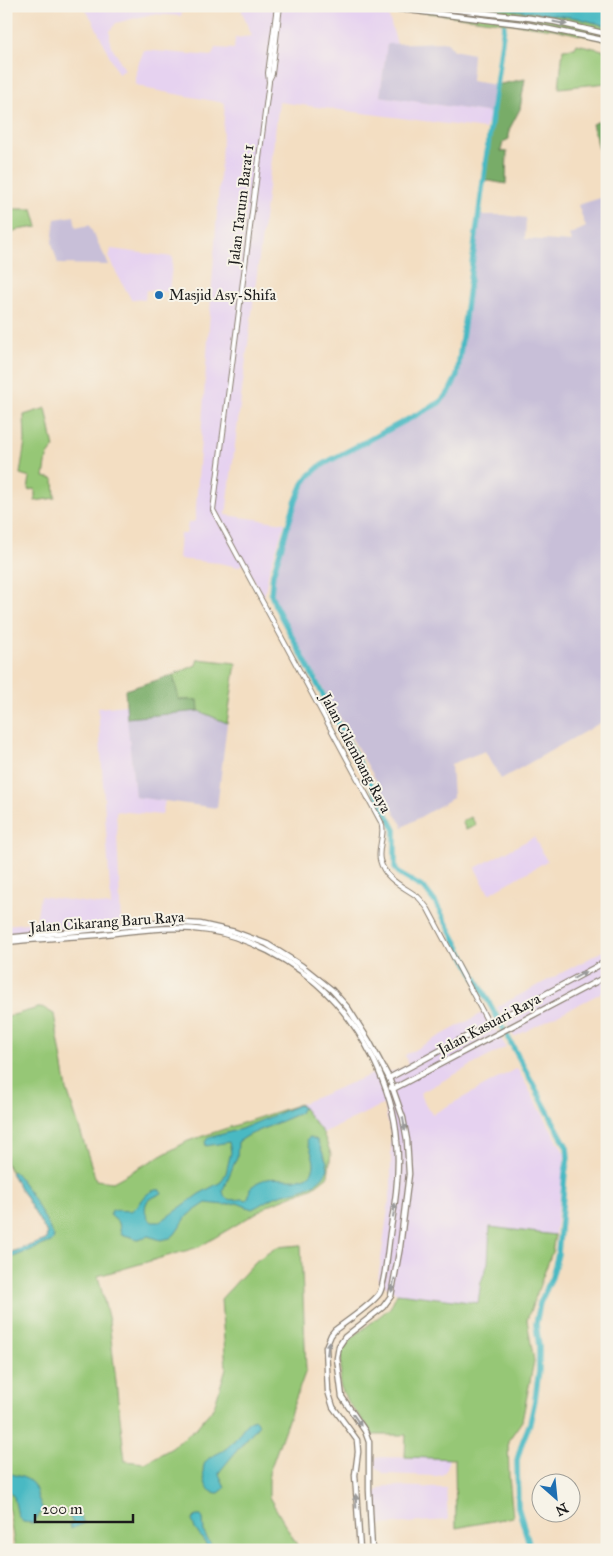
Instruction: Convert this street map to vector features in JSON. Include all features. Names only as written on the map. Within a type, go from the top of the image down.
[{"type":"main road","points":[[375,6],[512,22],[607,41]]},
{"type":"main road","points":[[422,6],[555,22],[607,34]]},
{"type":"main road","name":"Jalan Cikarang Baru Raya","points":[[6,938],[168,922],[200,924],[235,932],[267,944],[289,957],[332,990],[348,1008],[369,1041],[389,1078],[403,1118],[407,1140],[409,1174],[404,1220],[391,1296],[387,1302],[341,1342],[337,1358],[342,1397],[365,1431],[369,1442],[372,1550]]},
{"type":"main road","points":[[148,930],[149,924]]},
{"type":"main road","name":"Jalan Cikarang Baru Raya","points":[[6,942],[148,930],[199,929],[234,937],[262,948],[306,973],[330,994],[346,1013],[366,1044],[384,1082],[394,1118],[398,1155],[394,1210],[383,1282],[378,1294],[335,1330],[326,1347],[329,1398],[333,1407],[355,1436],[358,1445],[355,1475],[360,1550]]},
{"type":"main road","points":[[389,1078],[607,961]]},
{"type":"main road","name":"Jalan Kasuari Raya","points":[[393,1089],[607,976]]},
{"type":"main road","points":[[554,989],[560,1001]]},
{"type":"main road","points":[[402,1071],[401,1077],[407,1081]]},
{"type":"main road","points":[[384,1082],[393,1089]]},
{"type":"street","name":"Jalan Tarum Barat 1","points":[[213,510],[269,82],[272,74],[279,6]]},
{"type":"street","name":"Jalan Cilembang Raya","points":[[213,510],[380,822],[383,830],[379,855],[385,872],[393,881],[420,899],[428,909],[491,1024]]},
{"type":"shaded area","points":[[83,6],[183,6],[181,16],[152,14],[116,23],[110,31],[110,43],[125,70],[118,74],[93,21]]},
{"type":"shaded area","points":[[242,6],[386,7],[397,44],[387,44],[380,96],[492,113],[485,129],[279,102],[226,515],[285,523],[269,571],[264,597],[244,563],[238,567],[178,559],[180,534],[186,534],[188,523],[195,521],[225,103],[148,89],[135,84],[138,65],[144,50],[212,56],[215,48],[234,49],[235,38],[252,36],[242,12]]},
{"type":"shaded area","points":[[447,42],[453,50],[473,54],[471,81],[496,85],[492,113],[380,96],[387,44]]},
{"type":"shaded area","points":[[607,196],[607,719],[501,779],[485,751],[451,764],[453,798],[403,827],[275,605],[271,594],[273,574],[303,484],[309,476],[319,467],[439,403],[449,392],[458,373],[479,215],[503,215],[526,218],[525,239],[572,242],[569,235],[586,227],[578,205]]},
{"type":"shaded area","points":[[74,216],[76,228],[89,225],[109,265],[58,264],[52,243],[55,219]]},
{"type":"shaded area","points":[[111,249],[173,257],[169,292],[146,290],[145,300],[131,299],[109,258]]},
{"type":"shaded area","points":[[126,705],[135,797],[165,801],[162,815],[116,811],[121,925],[6,934],[6,925],[36,922],[40,896],[111,906],[98,708]]},
{"type":"shaded area","points":[[199,711],[227,723],[217,808],[135,797],[127,718]]},
{"type":"shaded area","points":[[534,837],[547,861],[489,894],[475,868]]},
{"type":"shaded area","points":[[607,949],[607,990],[514,1037],[497,1007]]},
{"type":"shaded area","points":[[486,1011],[506,1047],[420,1093],[427,1108],[433,1114],[517,1068],[565,1154],[555,1235],[490,1227],[488,1263],[481,1282],[478,1303],[397,1293],[378,1280],[391,1187],[391,1135],[384,1104],[323,1133],[300,1104],[375,1073],[396,1071],[408,1065],[405,1055]]},
{"type":"shaded area","points":[[376,1457],[449,1458],[447,1469],[442,1475],[436,1476],[384,1474],[376,1468]]},
{"type":"shaded area","points":[[387,1486],[446,1488],[448,1520],[376,1525],[374,1513],[375,1493]]},
{"type":"green space","points":[[375,6],[485,6],[577,18],[607,26],[607,41],[554,29]]},
{"type":"green space","points":[[577,44],[607,51],[607,83],[559,88],[563,49],[575,48]]},
{"type":"green space","points":[[525,79],[520,109],[509,130],[509,139],[503,142],[501,151],[507,152],[506,184],[484,180],[496,85]]},
{"type":"green space","points":[[607,118],[607,181],[592,124]]},
{"type":"green space","points":[[6,209],[33,209],[38,227],[16,230],[6,235]]},
{"type":"green space","points":[[46,408],[54,448],[47,457],[44,477],[54,479],[55,498],[35,501],[35,489],[28,490],[30,477],[20,474],[25,441],[24,415]]},
{"type":"green space","points":[[198,659],[236,663],[227,723],[199,711],[197,700],[179,700],[173,675],[196,665]]},
{"type":"green space","points":[[173,675],[179,700],[198,700],[199,711],[127,718],[125,690]]},
{"type":"green space","points":[[471,817],[476,825],[466,830],[462,821]]},
{"type":"green space","points":[[42,1007],[54,1014],[67,1090],[96,1180],[113,1182],[188,1141],[300,1104],[323,1133],[331,1154],[328,1176],[314,1187],[271,1204],[199,1247],[98,1276],[109,1321],[125,1461],[145,1463],[172,1448],[197,1427],[214,1407],[226,1368],[221,1299],[256,1261],[277,1247],[301,1245],[306,1370],[269,1473],[269,1497],[300,1550],[15,1550],[6,1491],[6,1254],[50,1239],[6,1163],[6,1017]]},
{"type":"green space","points":[[490,1227],[555,1235],[552,1252],[527,1320],[534,1361],[522,1421],[508,1441],[513,1517],[456,1528],[455,1459],[405,1457],[406,1435],[372,1435],[368,1427],[347,1401],[340,1385],[342,1349],[353,1337],[390,1308],[397,1293],[478,1303],[481,1282],[488,1263]]},
{"type":"water","points":[[484,6],[601,6],[607,8],[607,26],[577,18]]},
{"type":"water","points":[[298,1105],[303,1107],[300,1113],[249,1135],[238,1142],[237,1157],[223,1190],[224,1194],[229,1199],[246,1200],[249,1196],[250,1188],[262,1180],[273,1178],[295,1179],[308,1176],[312,1172],[314,1165],[307,1139],[310,1137],[317,1140],[327,1162],[328,1169],[318,1181],[306,1188],[274,1197],[252,1209],[237,1203],[224,1205],[206,1203],[188,1215],[170,1238],[161,1240],[148,1236],[138,1239],[121,1234],[119,1223],[110,1215],[112,1210],[131,1211],[151,1191],[161,1190],[162,1193],[148,1200],[145,1209],[146,1215],[152,1222],[160,1222],[199,1194],[221,1182],[226,1173],[231,1152],[229,1142],[206,1146],[205,1142],[208,1138],[241,1129]]},
{"type":"water","points":[[13,1171],[29,1192],[54,1238],[51,1242],[6,1260],[6,1254],[46,1240],[47,1233],[11,1173]]},
{"type":"water","points":[[254,1419],[259,1424],[220,1471],[219,1474],[225,1487],[224,1489],[216,1493],[208,1489],[203,1473],[206,1461],[230,1445],[247,1423]]},
{"type":"water","points":[[6,1472],[26,1479],[33,1484],[43,1510],[33,1523],[23,1522],[18,1516],[14,1497],[6,1487]]},
{"type":"water","points":[[78,1512],[84,1523],[71,1529],[69,1525],[73,1523],[69,1516]]},
{"type":"water","points":[[196,1516],[201,1516],[203,1519],[204,1533],[214,1550],[210,1550],[195,1529],[192,1520]]},
{"type":"waterway","points":[[504,26],[457,376],[449,392],[439,403],[331,460],[309,476],[303,484],[295,503],[273,574],[271,594],[275,605],[395,830],[395,868],[401,875],[425,889],[435,902],[567,1147],[568,1158],[558,1254],[552,1277],[540,1303],[536,1324],[539,1346],[539,1370],[535,1400],[530,1423],[517,1460],[518,1507],[531,1550]]},
{"type":"place","name":"Masjid Asy-Shifa","points":[[159,295]]}]
